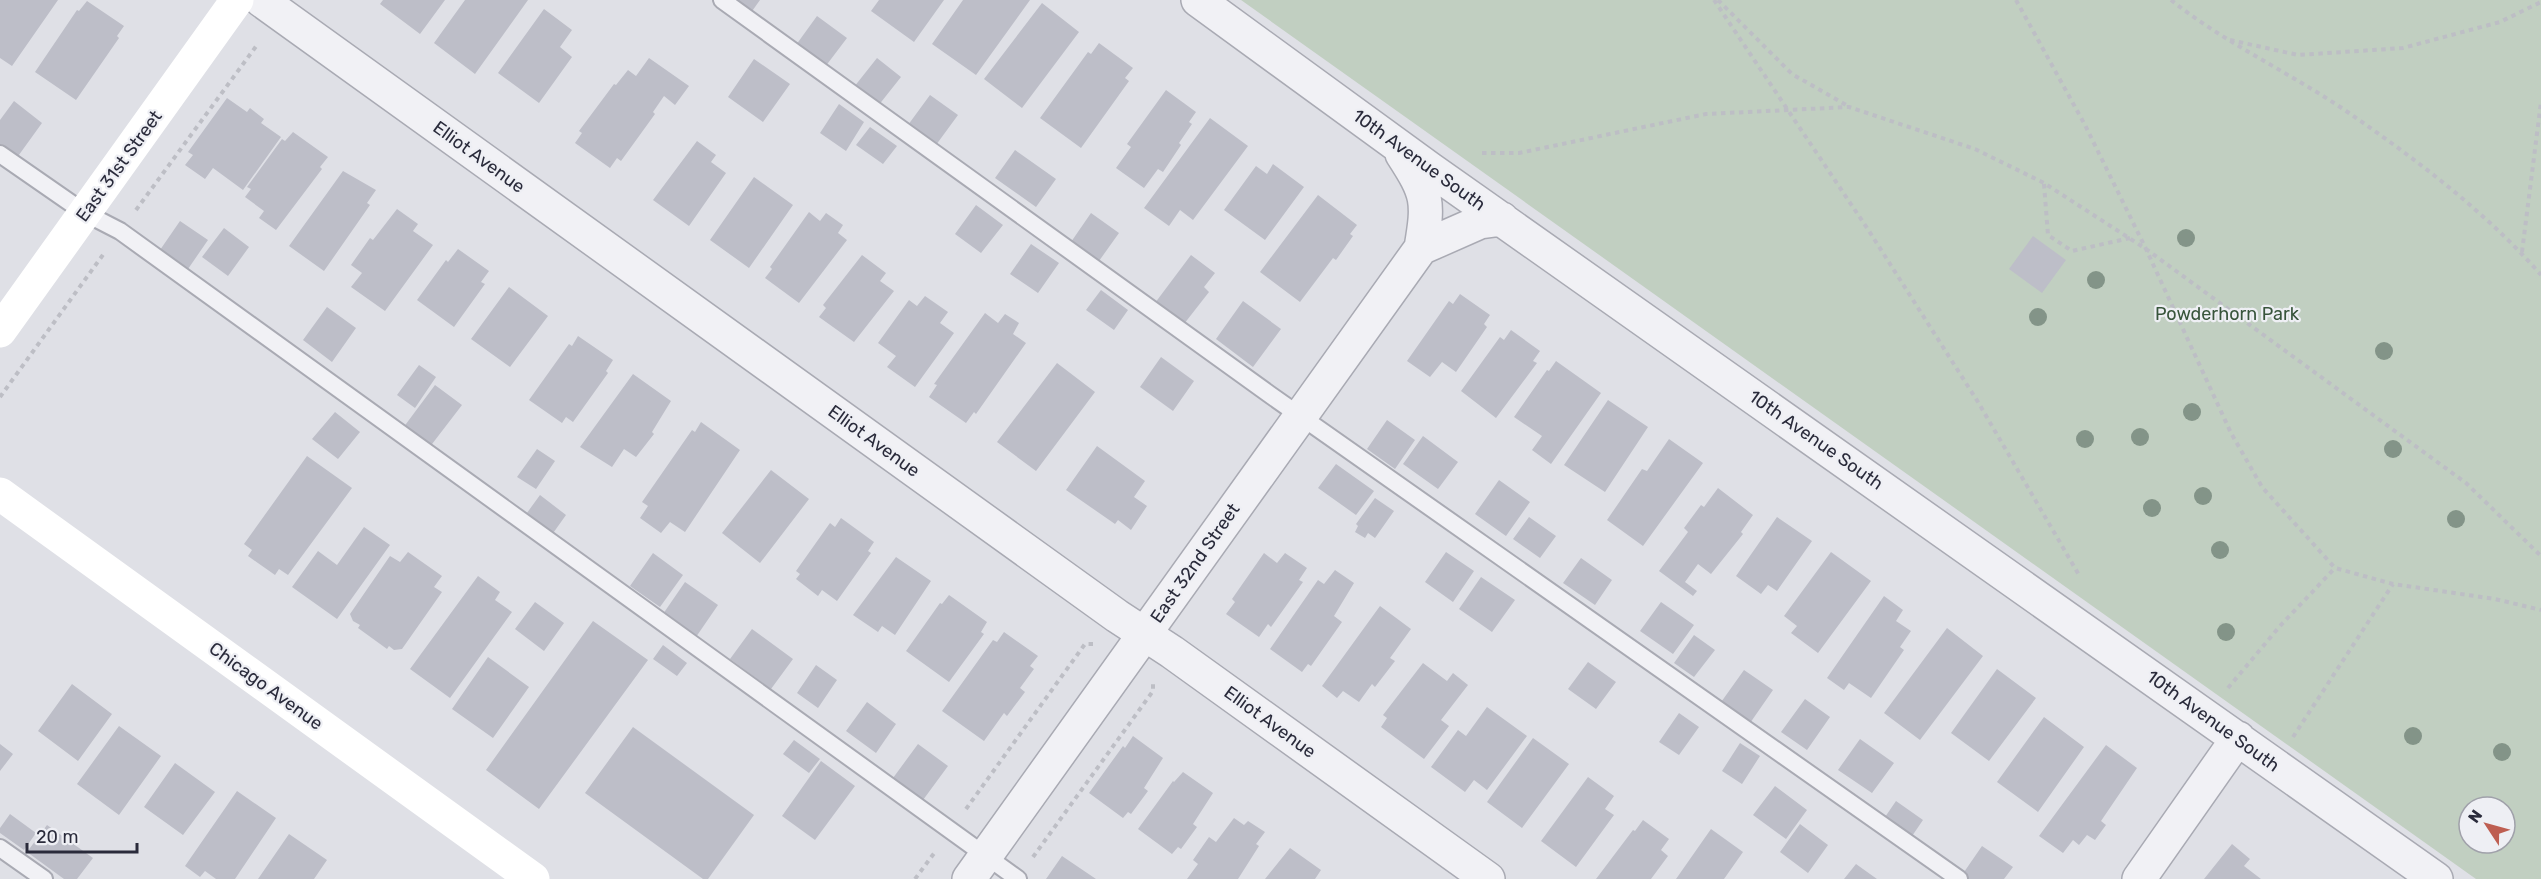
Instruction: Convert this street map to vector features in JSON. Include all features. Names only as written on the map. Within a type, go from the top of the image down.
[{"type":"street","name":"East 31st Street","points":[[0,331],[237,0]]},
{"type":"street","name":"Elliot Avenue","points":[[261,0],[1488,879]]},
{"type":"street","name":"10th Avenue South","points":[[1198,0],[1502,219],[2436,879]]},
{"type":"street","name":"East 32nd Street","points":[[978,867],[1421,248],[1427,212],[1421,183],[1394,142]]},
{"type":"street","points":[[1421,248],[1480,222],[1502,219]]},
{"type":"street","name":"Chicago Avenue","points":[[0,494],[533,879]]},
{"type":"street","points":[[2139,879],[2238,738]]},
{"type":"lane","points":[[722,0],[1299,416],[1959,879]]},
{"type":"lane","points":[[0,154],[85,213],[120,231],[950,830],[978,867],[1018,879]]},
{"type":"lane","points":[[0,848],[44,879]]},
{"type":"path","points":[[1716,0],[1792,74],[1849,107],[1975,149],[2044,183],[2130,238],[2466,483],[2541,556]]},
{"type":"path","points":[[1716,0],[1869,231],[1978,402],[2079,575]]},
{"type":"path","points":[[2016,0],[2085,125],[2146,249],[2231,433],[2262,487],[2335,567],[2393,584],[2495,598],[2541,610]]},
{"type":"path","points":[[2171,0],[2227,39],[2348,112],[2446,186],[2522,253],[2541,275]]},
{"type":"path","points":[[2227,39],[2298,55],[2403,48],[2500,22],[2541,2]]},
{"type":"path","points":[[2522,253],[2541,102]]},
{"type":"path","points":[[1482,153],[1519,153],[1706,114],[1849,107]]},
{"type":"path","points":[[2044,183],[2048,235],[2072,251],[2130,238]]},
{"type":"path","points":[[2223,696],[2280,626],[2335,567]]},
{"type":"path","points":[[2289,742],[2393,584]]},
{"type":"path","points":[[915,879],[1085,644],[1097,644]]},
{"type":"path","points":[[1018,879],[1154,691],[1152,681]]},
{"type":"green space","name":"Powderhorn Park","points":[[1241,0],[2541,0],[2541,879],[2476,879]]},
{"type":"building","points":[[0,0],[58,0],[12,66],[0,58]]},
{"type":"building","points":[[383,0],[445,0],[420,34],[380,4]]},
{"type":"building","points":[[465,0],[528,0],[475,74],[434,43]]},
{"type":"building","points":[[731,0],[760,0],[750,14]]},
{"type":"building","points":[[879,0],[944,0],[914,42],[871,11]]},
{"type":"building","points":[[963,0],[1030,0],[976,75],[932,44]]},
{"type":"building","points":[[87,1],[124,26],[117,36],[119,38],[76,100],[35,72],[77,10],[79,11]]},
{"type":"building","points":[[1042,3],[1079,32],[1022,108],[984,79]]},
{"type":"building","points":[[544,9],[572,30],[560,47],[572,57],[539,103],[498,73]]},
{"type":"building","points":[[817,16],[847,38],[825,67],[796,45]]},
{"type":"building","points":[[1099,43],[1133,68],[1125,78],[1129,81],[1081,148],[1040,118],[1088,52],[1091,54]]},
{"type":"building","points":[[649,58],[689,86],[675,105],[664,96],[653,112],[655,114],[621,161],[617,158],[610,168],[575,143],[582,133],[579,131],[614,84],[616,85],[628,70],[636,76]]},
{"type":"building","points":[[877,58],[901,77],[878,106],[854,87]]},
{"type":"building","points":[[754,59],[790,84],[763,122],[728,97]]},
{"type":"building","points":[[1166,90],[1196,112],[1189,122],[1192,124],[1179,143],[1181,145],[1163,172],[1158,169],[1144,188],[1116,168],[1131,147],[1127,144]]},
{"type":"building","points":[[930,95],[958,115],[936,145],[908,125]]},
{"type":"building","points":[[227,98],[247,112],[250,108],[264,119],[261,123],[281,137],[243,190],[213,168],[205,179],[185,165],[193,155],[188,152]]},
{"type":"building","points":[[14,101],[42,123],[16,159],[0,147],[0,120]]},
{"type":"building","points":[[839,104],[864,122],[846,151],[820,133]]},
{"type":"building","points":[[1210,118],[1248,146],[1193,220],[1180,210],[1169,226],[1144,208]]},
{"type":"building","points":[[870,127],[897,146],[883,164],[856,145]]},
{"type":"building","points":[[293,132],[328,157],[320,167],[322,169],[276,230],[259,218],[264,211],[245,197],[251,189],[247,187],[282,139],[285,141]]},
{"type":"building","points":[[697,141],[716,155],[711,162],[726,173],[689,226],[653,200]]},
{"type":"building","points":[[1015,150],[1056,179],[1036,207],[995,178]]},
{"type":"building","points":[[1273,164],[1304,187],[1265,240],[1224,210],[1256,166],[1267,174]]},
{"type":"building","points":[[343,171],[376,190],[367,203],[370,205],[324,271],[289,246]]},
{"type":"building","points":[[754,177],[793,205],[749,268],[710,240]]},
{"type":"building","points":[[1318,195],[1357,225],[1350,234],[1353,236],[1336,260],[1333,258],[1300,302],[1260,272]]},
{"type":"building","points":[[976,205],[1003,225],[981,253],[955,234]]},
{"type":"building","points":[[397,209],[418,224],[413,231],[433,245],[385,311],[351,287],[362,273],[351,265],[370,238],[373,240]]},
{"type":"building","points":[[809,212],[820,221],[826,213],[843,225],[838,233],[847,240],[799,303],[765,278],[772,269],[770,267]]},
{"type":"building","points":[[1091,213],[1119,233],[1099,261],[1071,242]]},
{"type":"building","points":[[180,221],[208,240],[188,269],[160,250]]},
{"type":"building","points":[[224,228],[249,247],[228,276],[202,257]]},
{"type":"building","points":[[2033,236],[2066,260],[2042,293],[2009,269]]},
{"type":"building","points":[[1031,244],[1059,263],[1038,293],[1010,274]]},
{"type":"building","points":[[458,249],[489,271],[481,282],[485,284],[454,327],[417,300],[446,260],[448,262]]},
{"type":"building","points":[[862,255],[886,273],[880,281],[894,291],[854,342],[819,317],[826,308],[823,305]]},
{"type":"building","points":[[1191,255],[1215,273],[1204,287],[1209,292],[1184,324],[1155,303]]},
{"type":"building","points":[[509,287],[548,316],[510,367],[471,339]]},
{"type":"building","points":[[1101,290],[1128,310],[1114,330],[1086,310]]},
{"type":"building","points":[[1460,294],[1490,315],[1484,324],[1487,327],[1456,372],[1442,362],[1430,377],[1407,361],[1449,301],[1453,304]]},
{"type":"building","points":[[925,296],[948,312],[940,323],[954,333],[915,387],[887,367],[896,356],[878,343],[909,300],[917,306]]},
{"type":"building","points":[[1243,301],[1281,329],[1253,367],[1216,339]]},
{"type":"building","points":[[327,307],[356,328],[332,362],[303,340]]},
{"type":"building","points":[[985,313],[998,323],[1005,314],[1019,323],[1013,334],[1026,343],[976,414],[974,412],[966,423],[929,397],[937,385],[934,384]]},
{"type":"building","points":[[1511,330],[1540,351],[1533,361],[1537,363],[1496,418],[1461,391],[1500,337],[1504,340]]},
{"type":"building","points":[[578,336],[613,360],[606,371],[608,373],[573,422],[566,417],[562,423],[529,400],[569,344],[572,346]]},
{"type":"building","points":[[1161,357],[1194,381],[1173,411],[1140,387]]},
{"type":"building","points":[[1556,361],[1601,393],[1551,464],[1532,450],[1542,436],[1514,417],[1547,370],[1549,371]]},
{"type":"building","points":[[1057,363],[1095,392],[1036,471],[997,442]]},
{"type":"building","points":[[419,365],[436,377],[415,408],[397,395]]},
{"type":"building","points":[[633,374],[671,401],[652,432],[654,434],[636,457],[624,449],[612,467],[580,447]]},
{"type":"building","points":[[435,385],[462,405],[429,448],[403,428]]},
{"type":"building","points":[[1608,400],[1648,427],[1605,492],[1564,465]]},
{"type":"building","points":[[335,412],[360,432],[338,459],[312,439]]},
{"type":"building","points":[[1387,420],[1415,440],[1395,469],[1367,449]]},
{"type":"building","points":[[701,422],[740,450],[685,532],[670,522],[661,533],[640,518],[648,506],[642,502],[692,430],[695,432]]},
{"type":"building","points":[[1423,436],[1458,462],[1438,489],[1403,464]]},
{"type":"building","points":[[1669,439],[1703,463],[1643,546],[1607,520],[1642,469],[1647,471]]},
{"type":"building","points":[[1097,446],[1145,481],[1134,497],[1147,506],[1131,530],[1118,520],[1115,524],[1066,490]]},
{"type":"building","points":[[537,449],[555,461],[536,489],[517,477]]},
{"type":"building","points":[[307,456],[352,488],[288,575],[279,569],[275,575],[248,556],[252,550],[244,544]]},
{"type":"building","points":[[1336,464],[1374,491],[1356,515],[1318,488]]},
{"type":"building","points":[[771,470],[809,499],[760,563],[722,533]]},
{"type":"building","points":[[1499,480],[1530,502],[1506,536],[1475,514]]},
{"type":"building","points":[[1718,488],[1753,515],[1741,532],[1743,534],[1711,574],[1698,564],[1685,582],[1697,591],[1693,596],[1659,571],[1688,532],[1684,528],[1701,505],[1704,507]]},
{"type":"building","points":[[540,495],[566,515],[551,536],[524,517]]},
{"type":"building","points":[[1375,498],[1394,511],[1375,538],[1368,533],[1365,538],[1355,532],[1358,526],[1356,524]]},
{"type":"building","points":[[1529,517],[1556,536],[1540,558],[1513,539]]},
{"type":"building","points":[[1777,517],[1812,541],[1777,591],[1768,585],[1761,594],[1736,576]]},
{"type":"building","points":[[841,518],[874,542],[868,551],[871,553],[837,601],[822,590],[818,596],[796,579],[800,574],[796,571],[830,523],[835,527]]},
{"type":"building","points":[[364,527],[390,545],[337,619],[292,587],[318,551],[337,565]]},
{"type":"building","points":[[408,552],[442,576],[434,587],[442,592],[402,649],[394,650],[389,646],[387,649],[358,628],[360,625],[353,621],[350,614],[390,556],[400,562]]},
{"type":"building","points":[[1446,552],[1474,571],[1453,602],[1425,582]]},
{"type":"building","points":[[1831,552],[1871,581],[1818,653],[1791,633],[1797,626],[1784,616]]},
{"type":"building","points":[[653,553],[683,575],[660,607],[630,586]]},
{"type":"building","points":[[1264,553],[1277,563],[1285,553],[1307,568],[1299,580],[1303,582],[1271,627],[1268,624],[1259,637],[1226,614],[1235,602],[1232,599]]},
{"type":"building","points":[[896,557],[931,581],[895,635],[882,626],[878,632],[853,615]]},
{"type":"building","points":[[1581,558],[1612,580],[1595,605],[1563,583]]},
{"type":"building","points":[[1335,570],[1354,583],[1334,616],[1342,622],[1311,666],[1308,664],[1302,672],[1270,649],[1318,580],[1324,584]]},
{"type":"building","points":[[478,576],[500,592],[495,600],[512,612],[450,698],[410,669]]},
{"type":"building","points":[[1481,577],[1515,600],[1492,632],[1459,609]]},
{"type":"building","points":[[685,582],[718,605],[696,637],[663,614]]},
{"type":"building","points":[[949,595],[987,622],[981,632],[984,634],[949,682],[906,651],[940,603],[942,604]]},
{"type":"building","points":[[1884,596],[1903,610],[1896,621],[1911,631],[1900,647],[1904,650],[1871,698],[1849,683],[1844,690],[1827,678]]},
{"type":"building","points":[[535,602],[564,623],[544,651],[515,629]]},
{"type":"building","points":[[1661,602],[1694,625],[1673,654],[1640,631]]},
{"type":"building","points":[[1380,606],[1411,629],[1390,658],[1395,661],[1375,687],[1372,684],[1359,702],[1343,691],[1337,698],[1322,686]]},
{"type":"building","points":[[593,621],[648,660],[539,809],[486,770]]},
{"type":"building","points":[[1947,628],[1983,656],[1920,740],[1884,713]]},
{"type":"building","points":[[752,629],[793,659],[771,689],[730,659]]},
{"type":"building","points":[[1004,632],[1038,656],[1030,666],[1034,669],[1020,688],[1025,692],[1007,716],[1004,713],[984,741],[942,711],[993,640],[997,642]]},
{"type":"building","points":[[1694,635],[1715,650],[1694,677],[1674,663]]},
{"type":"building","points":[[663,645],[687,663],[677,676],[653,659]]},
{"type":"building","points":[[488,657],[529,687],[493,738],[452,709]]},
{"type":"building","points":[[1588,662],[1616,682],[1596,709],[1568,689]]},
{"type":"building","points":[[1423,663],[1447,681],[1453,673],[1468,685],[1441,720],[1449,726],[1424,759],[1381,727],[1387,718],[1383,715]]},
{"type":"building","points":[[816,665],[837,680],[818,708],[797,693]]},
{"type":"building","points":[[1997,669],[2036,698],[1989,761],[1951,733]]},
{"type":"building","points":[[1744,670],[1773,690],[1748,726],[1719,705]]},
{"type":"building","points":[[72,684],[112,714],[78,761],[38,731]]},
{"type":"building","points":[[1805,699],[1830,717],[1807,750],[1781,732]]},
{"type":"building","points":[[867,702],[896,724],[876,753],[846,731]]},
{"type":"building","points":[[1487,707],[1527,736],[1487,790],[1474,780],[1465,792],[1431,767],[1458,730],[1466,736]]},
{"type":"building","points":[[1679,713],[1699,727],[1679,755],[1659,742]]},
{"type":"building","points":[[2044,717],[2084,747],[2038,812],[1997,782]]},
{"type":"building","points":[[119,726],[161,756],[119,815],[77,784]]},
{"type":"building","points":[[633,727],[754,815],[708,879],[703,879],[585,793]]},
{"type":"building","points":[[1133,736],[1163,758],[1144,788],[1148,791],[1131,814],[1128,812],[1123,818],[1089,793],[1123,746],[1125,748]]},
{"type":"building","points":[[1533,738],[1569,764],[1522,828],[1487,802]]},
{"type":"building","points":[[1860,739],[1894,763],[1872,793],[1838,770]]},
{"type":"building","points":[[794,740],[820,759],[809,773],[783,754]]},
{"type":"building","points":[[1740,743],[1760,756],[1742,784],[1722,771]]},
{"type":"building","points":[[0,744],[13,754],[0,771]]},
{"type":"building","points":[[918,744],[948,766],[923,800],[893,778]]},
{"type":"building","points":[[2106,745],[2137,768],[2101,821],[2106,825],[2095,840],[2087,835],[2079,845],[2073,840],[2063,853],[2039,836]]},
{"type":"building","points":[[821,761],[855,786],[815,840],[782,816]]},
{"type":"building","points":[[175,763],[215,792],[183,835],[144,807]]},
{"type":"building","points":[[1183,772],[1213,793],[1193,824],[1197,827],[1181,849],[1178,847],[1172,854],[1138,829],[1173,781]]},
{"type":"building","points":[[1588,777],[1614,796],[1605,809],[1614,815],[1576,867],[1541,841]]},
{"type":"building","points":[[1775,786],[1807,810],[1786,839],[1753,815]]},
{"type":"building","points":[[237,791],[276,818],[235,879],[216,879],[205,871],[200,877],[185,866]]},
{"type":"building","points":[[1896,801],[1923,820],[1910,839],[1883,820]]},
{"type":"building","points":[[10,814],[36,833],[24,850],[0,833],[0,828]]},
{"type":"building","points":[[1234,818],[1244,825],[1248,821],[1265,832],[1256,844],[1259,846],[1238,879],[1187,879],[1198,864],[1193,860],[1209,837],[1216,842]]},
{"type":"building","points":[[1643,820],[1669,839],[1661,850],[1668,856],[1651,879],[1596,879],[1633,830],[1635,831]]},
{"type":"building","points":[[1800,824],[1828,845],[1808,873],[1780,852]]},
{"type":"building","points":[[47,825],[93,858],[77,879],[64,879],[27,852]]},
{"type":"building","points":[[1711,829],[1743,852],[1724,879],[1676,879]]},
{"type":"building","points":[[289,834],[327,860],[314,879],[258,879]]},
{"type":"building","points":[[2232,844],[2250,859],[2244,866],[2261,879],[2204,879]]},
{"type":"building","points":[[1982,846],[2013,867],[2004,879],[1968,879],[1962,875]]},
{"type":"building","points":[[1290,848],[1321,870],[1315,879],[1265,879]]},
{"type":"building","points":[[1062,856],[1096,879],[1046,879]]},
{"type":"building","points":[[1856,864],[1877,879],[1844,879]]}]
